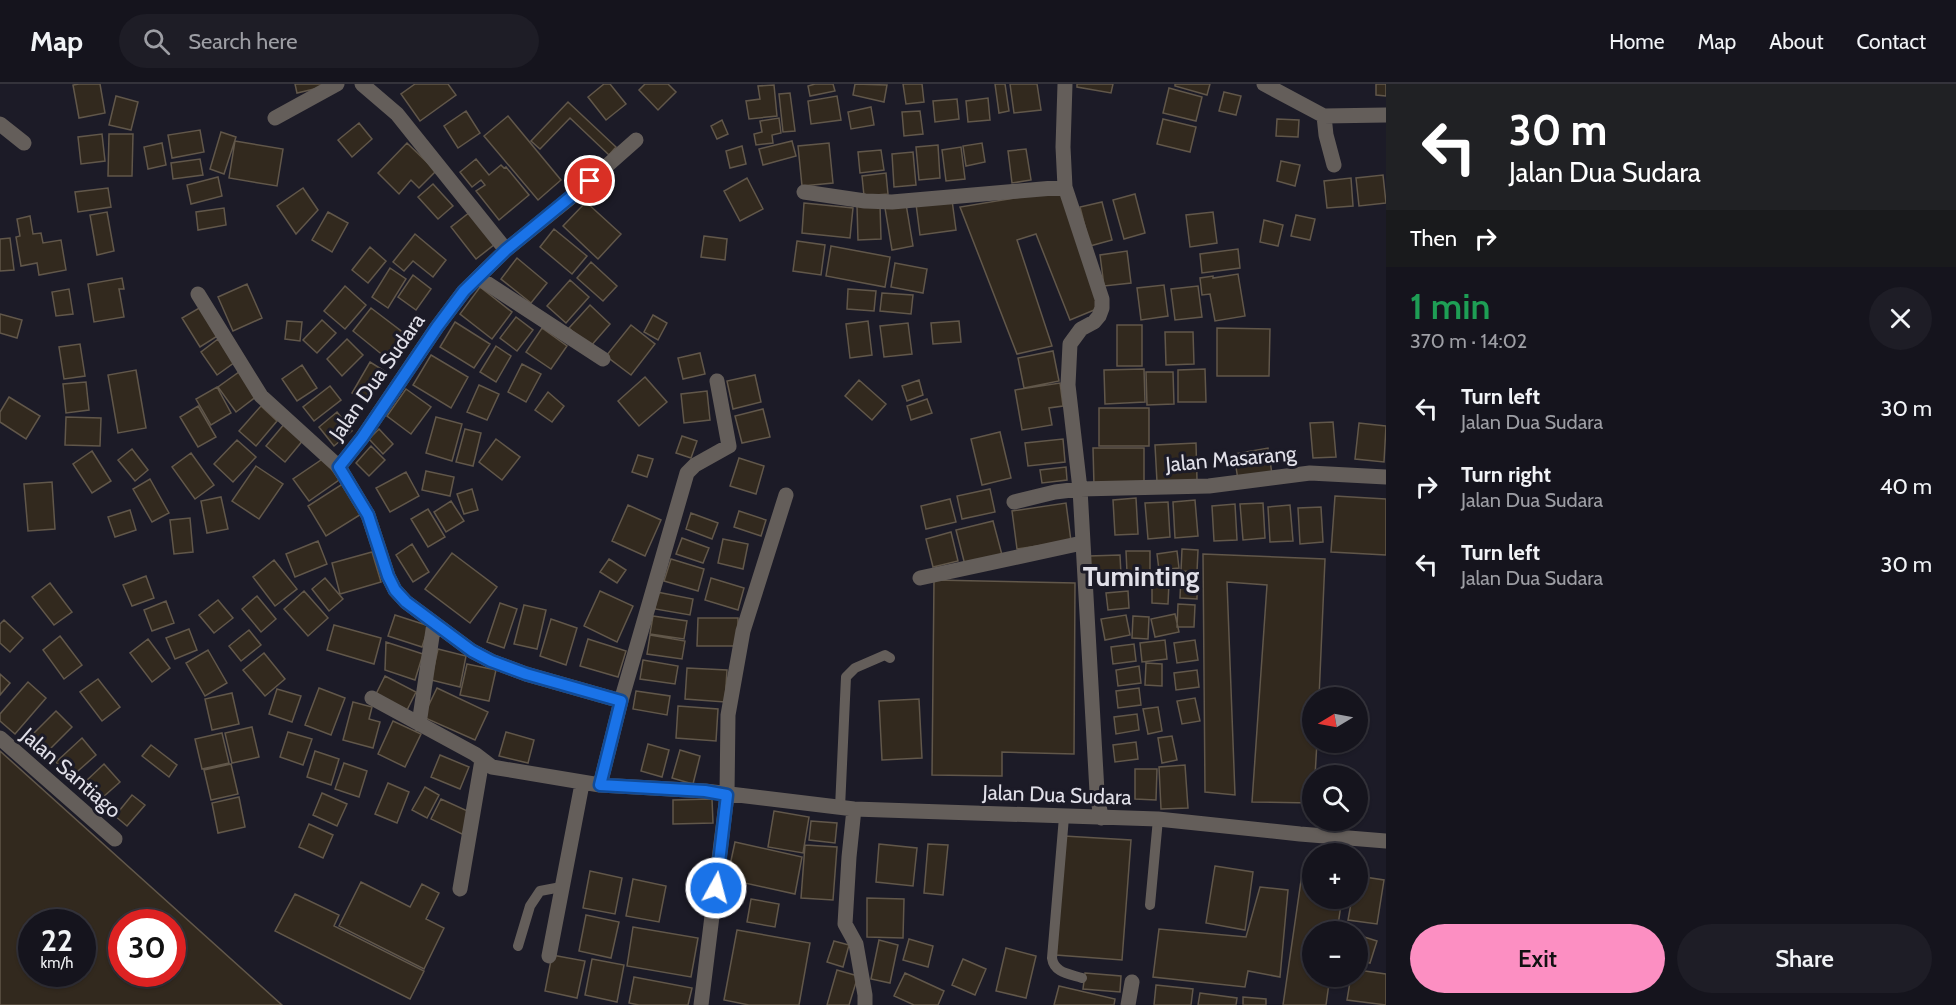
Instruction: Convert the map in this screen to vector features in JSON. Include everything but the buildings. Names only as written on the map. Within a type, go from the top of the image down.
[{"type":"street","points":[[275,118],[337,84]]},
{"type":"street","points":[[362,84],[398,114],[506,250]]},
{"type":"street","points":[[1065,84],[1063,147],[1065,187],[1102,299],[1102,308],[1094,322],[1081,329],[1070,344],[1068,385],[1080,489],[1097,792],[1101,818]]},
{"type":"street","points":[[1264,84],[1324,116],[1386,115]]},
{"type":"street","points":[[1324,116],[1326,135],[1334,165]]},
{"type":"street","points":[[0,124],[24,143]]},
{"type":"street","name":"Jalan Dua Sudara","points":[[339,467],[382,411],[437,327],[464,291],[506,250],[575,195],[636,140]]},
{"type":"street","points":[[804,192],[865,201],[892,202],[1065,187]]},
{"type":"street","points":[[478,278],[603,359]]},
{"type":"street","name":"Jalan Dua Sudara","points":[[198,294],[261,396],[339,467],[368,515],[388,576],[395,590],[406,602],[472,651],[491,661],[526,674],[621,701]]},
{"type":"street","points":[[600,785],[621,701],[687,473],[695,465],[729,446],[717,381]]},
{"type":"street","name":"Jalan Masarang","points":[[1014,502],[1055,492],[1080,489],[1209,486],[1310,473],[1386,477]]},
{"type":"street","points":[[701,1005],[727,795],[728,715],[743,632],[786,495]]},
{"type":"street","points":[[920,578],[1082,543]]},
{"type":"street","points":[[419,724],[434,623]]},
{"type":"street","name":"Jalan Dua Sudara","points":[[372,698],[475,754],[492,767],[582,784],[705,791],[847,808],[1158,819],[1386,841]]},
{"type":"street","name":"Jalan Santiago","points":[[0,738],[115,839]]},
{"type":"street","points":[[460,889],[482,760]]},
{"type":"street","points":[[549,957],[582,784]]},
{"type":"street","points":[[847,808],[849,857],[845,924],[856,944],[865,1005]]},
{"type":"street","points":[[1128,1005],[1132,982]]},
{"type":"lane","points":[[847,808],[846,677],[855,668],[885,655],[890,658]]},
{"type":"lane","points":[[1064,817],[1052,958],[1057,969],[1082,978]]},
{"type":"lane","points":[[1150,905],[1158,819]]},
{"type":"lane","points":[[518,946],[530,906],[540,891],[561,887]]},
{"type":"district","name":"Tuminting","points":[[1141,577]]},
{"type":"route","points":[[590,181],[506,250],[464,291],[437,327],[382,411],[339,467],[368,515],[388,576],[395,590],[406,602],[472,651],[491,661],[526,674],[621,701],[600,785],[705,791],[727,795],[716,888]]}]
